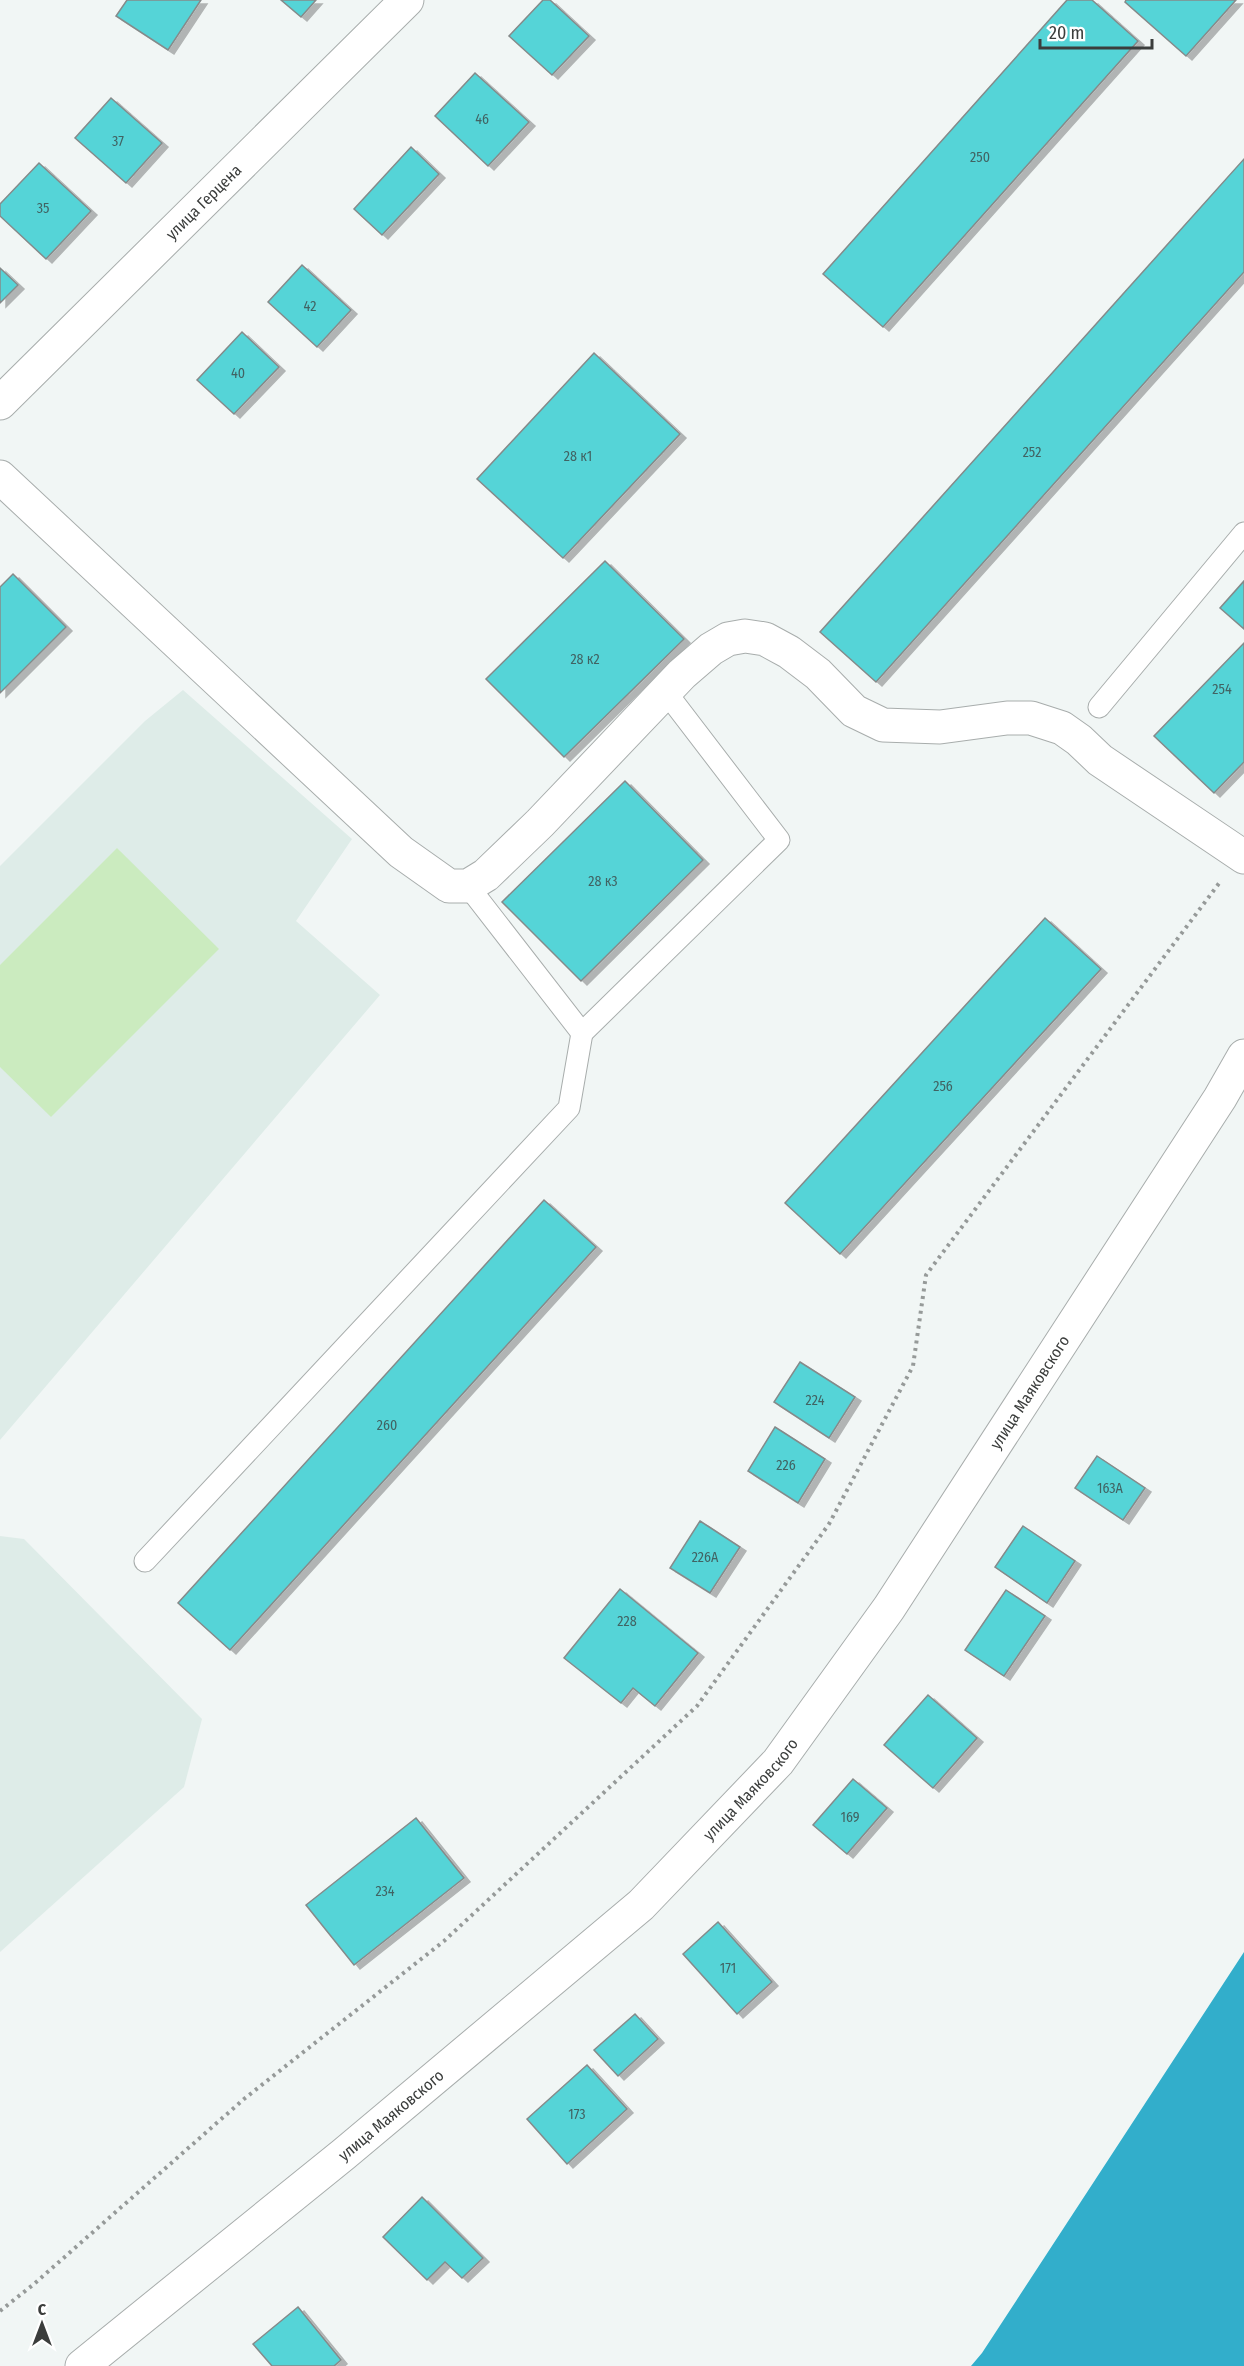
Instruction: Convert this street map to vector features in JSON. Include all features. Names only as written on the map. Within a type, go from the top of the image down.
[{"type":"street","name":"улица Герцена","points":[[0,403],[407,0]]},
{"type":"street","points":[[0,477],[401,852],[449,886],[468,886],[486,874],[540,823],[666,691],[711,649],[728,639],[745,636],[765,639],[789,652],[818,674],[854,711],[883,725],[940,727],[1007,718],[1031,718],[1062,728],[1100,760],[1242,856]]},
{"type":"street","name":"улица Маяковского","points":[[82,2366],[344,2154],[641,1905],[778,1761],[889,1608],[1220,1098],[1244,1056]]},
{"type":"lane","points":[[1100,707],[1244,533]]},
{"type":"lane","points":[[145,1561],[569,1108],[582,1033],[779,840],[666,691]]},
{"type":"lane","points":[[468,886],[582,1033]]},
{"type":"path","points":[[0,2310],[34,2284],[244,2099],[444,1941],[697,1706],[829,1524],[913,1366],[926,1275],[1242,856]]},
{"type":"shaded area","points":[[183,690],[352,839],[296,921],[380,995],[0,1440],[0,866],[145,721]]},
{"type":"shaded area","points":[[0,1536],[24,1539],[202,1719],[184,1787],[0,1952]]},
{"type":"green space","points":[[117,848],[219,949],[51,1117],[0,1067],[0,965]]},
{"type":"water","points":[[1244,1952],[1244,2366],[971,2366],[982,2353]]},
{"type":"building","points":[[127,0],[201,0],[168,50],[116,16]]},
{"type":"building","points":[[281,0],[316,0],[301,17]]},
{"type":"building","points":[[543,0],[550,0],[589,36],[552,75],[509,36]]},
{"type":"building","points":[[1067,0],[1092,0],[1138,41],[883,327],[823,274]]},
{"type":"building","points":[[1126,0],[1236,0],[1186,56],[1125,2]]},
{"type":"building","points":[[475,73],[529,122],[488,166],[435,116]]},
{"type":"building","points":[[111,98],[162,143],[126,183],[75,138]]},
{"type":"building","points":[[411,147],[439,174],[382,235],[354,209]]},
{"type":"building","points":[[1244,159],[1244,272],[876,682],[820,632]]},
{"type":"building","points":[[39,163],[91,211],[46,259],[0,216],[0,204]]},
{"type":"building","points":[[302,265],[351,310],[317,347],[268,302]]},
{"type":"building","points":[[0,268],[18,285],[0,303]]},
{"type":"building","points":[[242,332],[279,367],[234,414],[197,380]]},
{"type":"building","points":[[594,353],[680,434],[563,558],[477,479]]},
{"type":"building","points":[[605,561],[684,639],[564,757],[486,679]]},
{"type":"building","points":[[13,574],[66,627],[0,693],[0,587]]},
{"type":"building","points":[[1244,581],[1244,629],[1220,608]]},
{"type":"building","points":[[1244,643],[1244,762],[1214,793],[1154,736]]},
{"type":"building","points":[[625,781],[703,860],[581,981],[502,902]]},
{"type":"building","points":[[1045,918],[1101,969],[840,1254],[785,1203]]},
{"type":"building","points":[[544,1200],[596,1247],[230,1650],[178,1603]]},
{"type":"building","points":[[800,1362],[855,1397],[829,1438],[774,1402]]},
{"type":"building","points":[[775,1427],[825,1459],[798,1503],[748,1471]]},
{"type":"building","points":[[1097,1456],[1145,1488],[1123,1520],[1075,1488]]},
{"type":"building","points":[[700,1521],[740,1547],[710,1593],[670,1568]]},
{"type":"building","points":[[1023,1526],[1075,1561],[1047,1603],[995,1567]]},
{"type":"building","points":[[620,1589],[698,1653],[655,1706],[633,1688],[621,1703],[564,1658]]},
{"type":"building","points":[[1006,1590],[1045,1616],[1004,1676],[965,1650]]},
{"type":"building","points":[[928,1695],[977,1738],[933,1788],[884,1745]]},
{"type":"building","points":[[853,1779],[887,1808],[847,1854],[813,1825]]},
{"type":"building","points":[[416,1818],[464,1878],[354,1965],[306,1905]]},
{"type":"building","points":[[718,1922],[772,1982],[737,2014],[683,1954]]},
{"type":"building","points":[[635,2014],[658,2039],[618,2076],[594,2050]]},
{"type":"building","points":[[587,2065],[627,2109],[567,2164],[527,2119]]},
{"type":"building","points":[[422,2197],[483,2258],[462,2278],[445,2262],[427,2280],[383,2237]]},
{"type":"building","points":[[298,2307],[341,2360],[334,2366],[272,2366],[253,2344]]}]
